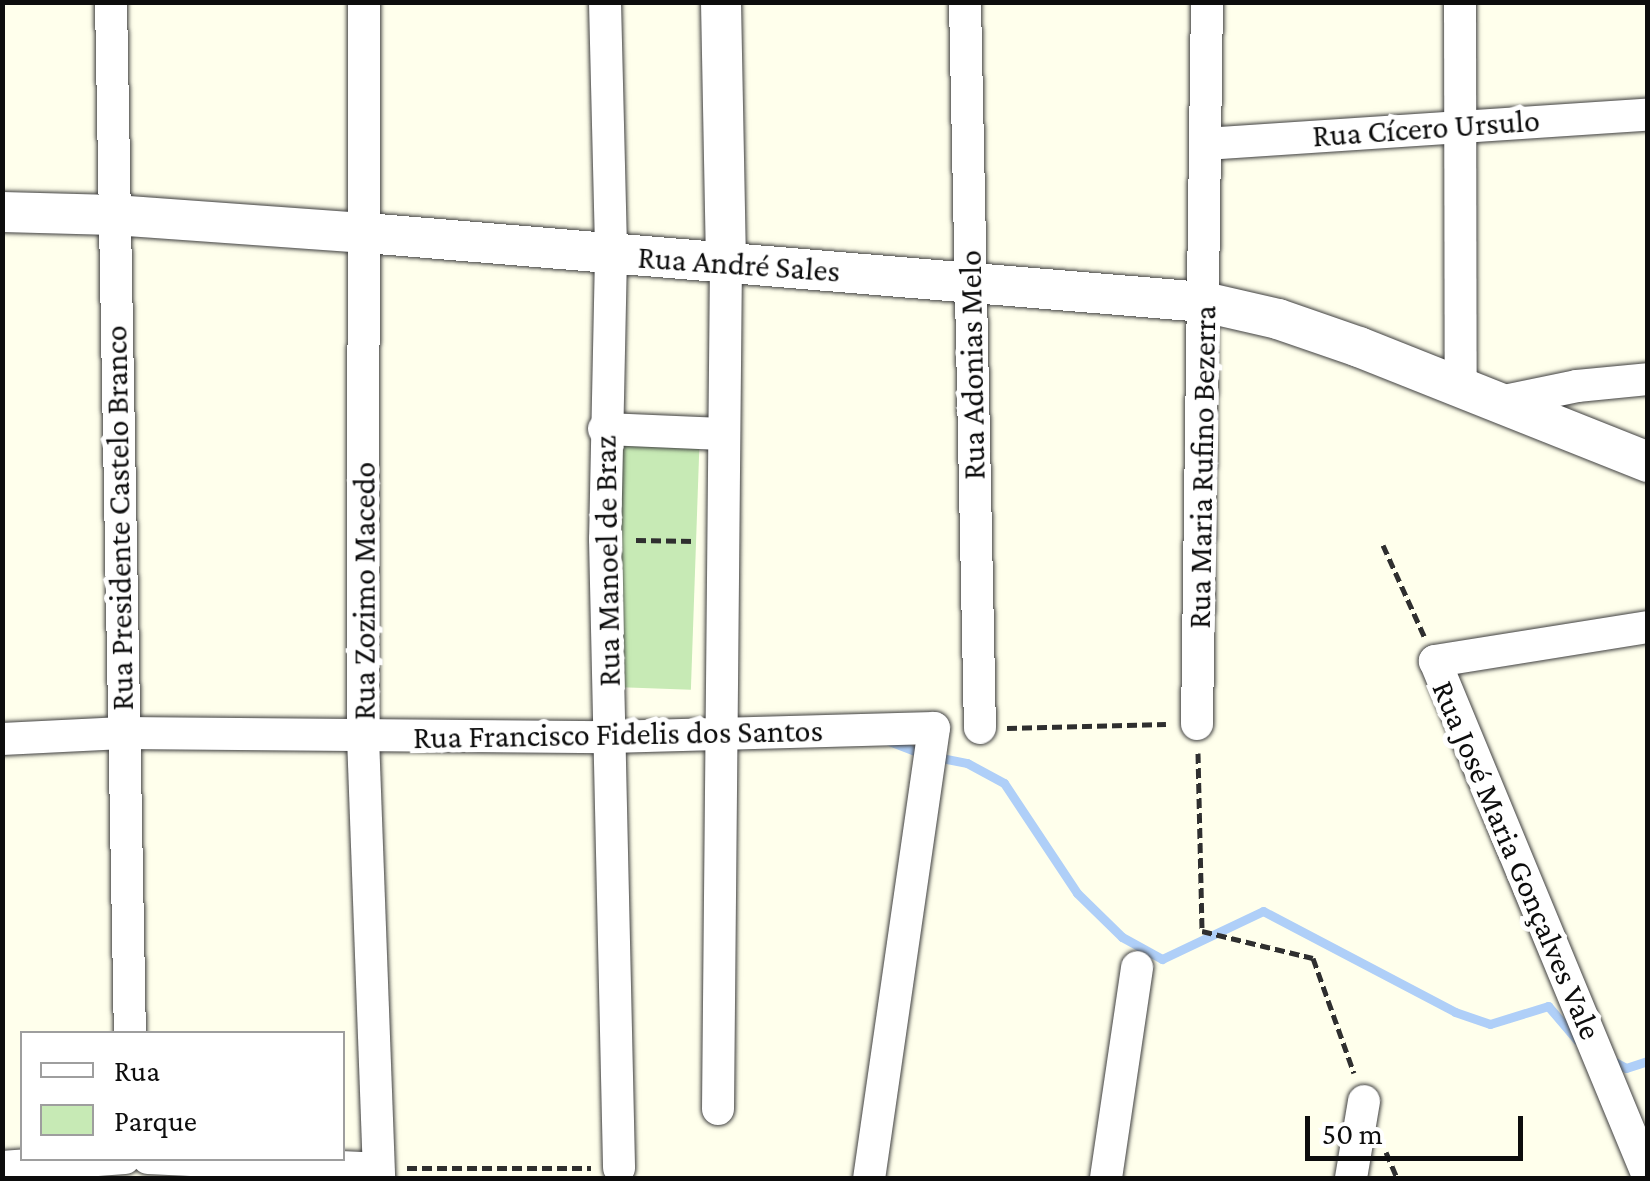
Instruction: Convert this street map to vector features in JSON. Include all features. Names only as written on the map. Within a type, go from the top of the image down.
[{"type":"street","name":"Rua Presidente Castelo Branco","points":[[110,2],[130,1031]]},
{"type":"street","name":"Rua Zozimo Macedo","points":[[364,2],[363,737],[379,1174]]},
{"type":"street","name":"Rua Manoel de Braz","points":[[605,2],[611,255],[604,429],[605,539],[619,1168]]},
{"type":"street","points":[[718,1109],[726,263],[720,2]]},
{"type":"street","name":"Rua Adonias Melo","points":[[965,2],[980,728]]},
{"type":"street","name":"Rua Maria Rufino Bezerra","points":[[1197,724],[1208,2]]},
{"type":"street","points":[[1460,2],[1462,124],[1478,397],[1648,379]]},
{"type":"street","name":"Rua Cícero Ursulo","points":[[1206,144],[1648,114]]},
{"type":"street","name":"Rua André Sales","points":[[2,212],[114,215],[366,233],[1204,302],[1278,320],[1359,347],[1648,462]]},
{"type":"street","points":[[604,429],[724,434]]},
{"type":"street","points":[[1435,662],[1648,627]]},
{"type":"street","name":"Rua José Maria Gonçalves Vale","points":[[1435,662],[1648,1176]]},
{"type":"street","name":"Rua Francisco Fidelis dos Santos","points":[[2,738],[124,733],[610,737],[934,728],[868,1178]]},
{"type":"street","points":[[1106,1178],[1136,967]]},
{"type":"street","points":[[1351,1178],[1364,1101]]},
{"type":"street","points":[[2,1168],[90,1161]]},
{"type":"street","points":[[191,1161],[379,1174]]},
{"type":"path","points":[[605,539],[723,541]]},
{"type":"path","name":"Rua José Maria Gonçalves Vale","points":[[1383,545],[1435,662]]},
{"type":"path","points":[[980,728],[1197,724],[1202,931],[1313,958],[1364,1101]]},
{"type":"path","points":[[379,1174],[619,1168]]},
{"type":"green space","points":[[617,427],[700,430],[691,690],[608,687]]},
{"type":"waterway","points":[[889,741],[921,753]]},
{"type":"waterway","points":[[936,757],[967,763],[1004,783],[1077,893],[1122,937],[1162,959],[1263,911],[1455,1012],[1490,1024],[1548,1006],[1577,1040]]},
{"type":"waterway","points":[[1611,1060],[1626,1068],[1648,1061]]}]
